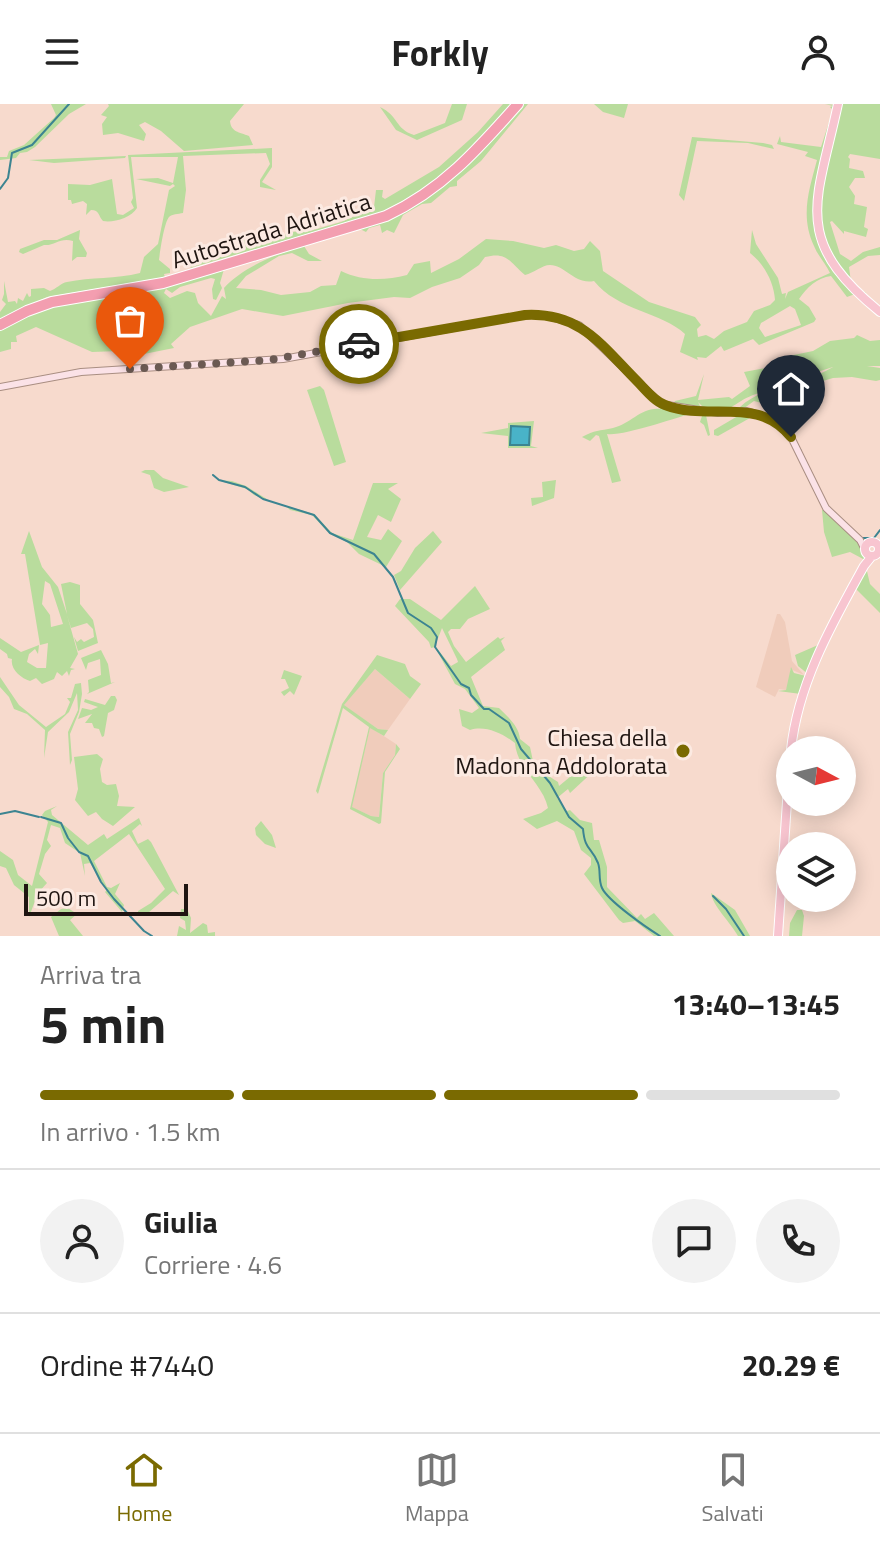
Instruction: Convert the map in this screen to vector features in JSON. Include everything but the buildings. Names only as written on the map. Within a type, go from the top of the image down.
[{"type":"highway","name":"Autostrada Adriatica","points":[[0,324],[45,301],[159,281],[385,213],[444,178],[516,104]]},
{"type":"main road","points":[[838,104],[817,196],[819,229],[838,273],[880,312]]},
{"type":"main road","points":[[0,387],[74,373],[283,359],[534,314],[579,325],[661,404],[718,413],[747,411],[763,415],[785,430],[826,508],[870,544],[864,566],[819,649],[795,718],[793,736]]},
{"type":"main road","points":[[778,936],[786,816]]},
{"type":"shaded area","points":[[777,614],[785,622],[792,661],[804,675],[790,669],[791,678],[786,690],[779,689],[775,697],[756,687]]},
{"type":"shaded area","points":[[375,669],[410,699],[388,730],[378,729],[343,705]]},
{"type":"shaded area","points":[[370,727],[396,744],[395,755],[383,773],[379,817],[351,807]]},
{"type":"green space","points":[[51,104],[86,104],[69,114],[35,147],[16,158],[0,160],[0,157],[7,157],[9,151],[24,145],[54,118],[56,115]]},
{"type":"green space","points":[[108,104],[244,104],[230,121],[236,131],[249,136],[253,145],[184,151],[145,122],[139,125],[146,134],[144,141],[118,133],[103,135],[102,124],[107,117],[101,115]]},
{"type":"green space","points":[[452,104],[467,104],[462,120],[417,140],[396,130],[380,107],[414,135],[445,123]]},
{"type":"green space","points":[[503,104],[512,104],[467,152],[436,179],[400,202],[379,213],[190,268],[194,263],[239,246],[247,233],[256,242],[272,241],[289,232],[310,231],[371,209],[376,190],[383,190],[382,197],[385,199],[439,167],[478,132]]},
{"type":"green space","points":[[521,104],[528,104],[481,161],[457,181],[457,186],[450,187],[431,203],[422,204],[403,215],[394,233],[387,230],[382,233],[380,225],[366,232],[360,229],[403,211]]},
{"type":"green space","points":[[594,104],[628,104],[624,118],[603,112]]},
{"type":"green space","points":[[825,104],[836,105],[824,155],[821,155],[816,220],[836,274],[855,294],[847,297],[831,276],[817,281],[799,299],[809,307],[816,319],[814,322],[759,345],[753,339],[724,351],[721,346],[706,358],[697,357],[698,360],[680,352],[685,334],[615,299],[594,281],[581,280],[550,265],[525,275],[508,259],[493,256],[485,257],[460,278],[410,298],[348,303],[283,316],[242,309],[190,327],[171,344],[174,348],[139,355],[119,351],[92,352],[36,327],[16,336],[17,342],[11,342],[11,349],[0,352],[0,329],[30,312],[224,269],[220,283],[222,288],[216,300],[213,299],[212,289],[215,279],[211,278],[180,287],[172,293],[166,289],[164,293],[170,298],[187,291],[195,293],[198,303],[211,316],[222,296],[226,299],[224,288],[232,280],[271,257],[304,246],[309,254],[322,261],[308,261],[292,253],[279,256],[246,276],[236,288],[281,295],[310,292],[321,286],[336,285],[341,271],[365,278],[390,278],[407,275],[414,264],[430,261],[431,273],[459,259],[486,239],[544,248],[556,245],[574,251],[584,249],[590,241],[600,251],[603,271],[649,302],[695,317],[701,325],[697,329],[698,337],[706,335],[714,339],[724,331],[747,322],[754,311],[775,300],[767,274],[750,253],[752,230],[756,244],[778,278],[782,294],[786,293],[785,299],[788,292],[830,273],[816,250],[807,224],[807,203],[817,160],[805,156],[808,152],[777,144],[780,136],[781,142],[821,147],[833,110],[830,107],[833,106]],"holes":[[[790,306],[795,309],[801,325],[765,337],[759,328],[761,323]]]},
{"type":"green space","points":[[840,104],[880,104],[880,159],[850,154],[848,157],[849,168],[863,171],[865,178],[855,178],[849,187],[855,196],[854,204],[867,207],[866,237],[844,231],[844,234],[830,222],[840,254],[851,261],[863,252],[880,247],[880,255],[868,256],[849,267],[851,282],[866,293],[866,298],[850,282],[838,267],[823,235],[820,218],[822,180]]},
{"type":"green space","points":[[692,137],[763,143],[772,145],[774,149],[748,143],[697,141],[684,201],[679,195]]},
{"type":"green space","points":[[272,148],[272,167],[262,182],[276,190],[260,187],[260,180],[270,164],[266,153],[183,156],[186,190],[183,213],[167,220],[160,251],[159,260],[170,269],[170,273],[164,274],[165,277],[47,297],[0,319],[0,312],[6,304],[2,300],[4,281],[8,302],[15,301],[17,304],[18,298],[23,301],[27,293],[31,296],[31,289],[50,291],[67,282],[140,273],[144,257],[158,244],[169,190],[175,186],[136,179],[158,178],[173,183],[178,157],[131,157],[137,208],[131,215],[117,220],[103,221],[94,210],[86,215],[87,204],[83,201],[72,204],[68,200],[68,184],[90,185],[112,179],[117,214],[123,215],[134,208],[128,155]]},
{"type":"green space","points":[[126,156],[54,163],[29,160]]},
{"type":"green space","points":[[80,230],[79,239],[86,257],[77,257],[72,261],[73,241],[68,240],[23,254],[19,252],[44,240],[57,240]]},
{"type":"green space","points":[[857,335],[870,341],[880,340],[880,366],[867,366],[880,368],[880,380],[833,378],[766,404],[754,401],[743,409],[740,407],[761,394],[833,367],[748,397],[723,409],[705,409],[698,402],[702,410],[665,404],[649,389],[663,401],[673,404],[696,396],[704,374],[698,400],[732,399],[750,386],[744,372],[782,365],[784,357],[813,351],[830,341]]},
{"type":"green space","points":[[320,386],[324,390],[346,462],[334,466],[307,390]]},
{"type":"green space","points":[[658,404],[729,414],[706,415],[708,436],[700,422],[702,416],[696,412],[636,430],[607,434],[621,481],[612,483],[599,436],[590,441],[582,437],[619,426],[647,411],[660,409]]},
{"type":"green space","points":[[743,413],[757,414],[718,436],[714,435],[714,430]]},
{"type":"green space","points":[[534,421],[531,446],[538,448],[508,448],[508,436],[481,433],[508,428],[508,423]]},
{"type":"green space","points":[[154,470],[163,478],[189,487],[164,492],[154,488],[150,475],[141,472]]},
{"type":"green space","points":[[217,480],[246,486],[269,501],[247,489]]},
{"type":"green space","points":[[556,480],[554,498],[532,506],[531,498],[543,497],[542,482]]},
{"type":"green space","points":[[373,483],[398,483],[388,489],[401,499],[391,522],[378,515],[367,537],[381,540],[388,529],[402,541],[386,567],[359,554],[347,542],[330,534],[312,515],[273,502],[314,514],[332,533],[353,540]]},
{"type":"green space","points":[[822,510],[864,546],[865,560],[850,552],[832,557],[824,532]]},
{"type":"green space","points":[[29,531],[42,567],[58,587],[67,614],[61,584],[70,582],[80,585],[80,604],[93,620],[98,643],[78,651],[74,637],[77,642],[81,639],[84,642],[94,637],[93,629],[87,623],[71,628],[67,615],[78,654],[70,668],[75,669],[69,676],[67,671],[62,676],[57,672],[54,679],[42,684],[36,678],[30,681],[14,670],[12,659],[0,649],[0,638],[21,652],[39,645],[38,654],[35,649],[29,654],[27,662],[37,668],[46,668],[48,643],[40,645],[25,554],[21,554]],"holes":[[[45,581],[50,584],[63,624],[51,627],[50,615],[42,604]]]},
{"type":"green space","points":[[433,531],[442,542],[400,590],[394,575],[401,571],[415,548]]},
{"type":"green space","points":[[866,567],[870,584],[880,594],[880,613],[855,588]]},
{"type":"green space","points":[[475,586],[490,609],[468,619],[460,629],[448,632],[466,662],[498,637],[505,637],[501,641],[505,650],[471,677],[483,706],[499,708],[509,718],[518,730],[520,739],[530,747],[539,770],[558,782],[559,786],[594,757],[596,759],[593,762],[597,768],[570,793],[568,789],[557,798],[567,811],[570,810],[580,820],[592,823],[594,840],[599,840],[607,867],[607,887],[637,918],[641,914],[645,919],[654,913],[674,936],[654,936],[635,921],[623,923],[619,920],[584,874],[591,865],[591,858],[581,850],[574,831],[557,821],[537,829],[523,819],[548,808],[541,791],[520,761],[515,743],[493,731],[470,730],[462,726],[459,709],[472,713],[479,708],[465,689],[455,684],[435,647],[431,648],[395,606],[400,599],[410,599],[441,620]],"holes":[[[442,628],[458,662],[451,666],[435,646]]]},
{"type":"green space","points":[[818,645],[808,674],[798,666],[795,655]]},
{"type":"green space","points":[[101,650],[108,664],[111,683],[115,682],[87,694],[88,680],[101,675],[100,659],[88,663],[86,670],[81,658]]},
{"type":"green space","points":[[377,655],[405,664],[410,676],[421,684],[410,699],[375,669],[344,705],[378,729],[388,730],[384,736],[370,728],[352,807],[379,817],[383,773],[395,755],[396,744],[400,749],[385,772],[379,824],[350,809],[369,727],[343,708],[318,794],[316,791],[342,704]]},
{"type":"green space","points":[[791,667],[794,673],[806,676],[801,694],[778,691],[786,690]]},
{"type":"green space","points":[[284,670],[302,676],[294,695],[290,691],[284,696],[281,692],[289,688],[285,679],[281,679]]},
{"type":"green space","points":[[0,677],[19,705],[46,727],[65,714],[70,702],[67,698],[71,698],[75,684],[81,683],[79,712],[70,734],[70,765],[68,732],[78,710],[77,693],[69,712],[48,732],[44,758],[45,730],[27,714],[14,709],[0,687]]},
{"type":"green space","points":[[111,696],[117,700],[114,710],[108,713],[102,737],[92,723],[85,723],[92,714],[78,719],[82,708],[91,710],[98,707],[84,702],[85,699],[105,705]]},
{"type":"green space","points":[[97,754],[103,759],[100,769],[102,782],[116,784],[119,796],[117,806],[135,807],[113,826],[96,812],[88,816],[75,800],[78,789],[74,757]]},
{"type":"green space","points":[[57,806],[51,810],[52,815],[88,845],[104,834],[107,839],[139,818],[142,826],[140,824],[132,831],[138,844],[148,839],[151,842],[179,895],[173,891],[148,913],[138,915],[138,911],[165,889],[129,834],[94,861],[107,887],[120,883],[115,894],[124,905],[122,912],[105,892],[107,890],[90,863],[84,864],[85,876],[80,853],[65,843],[60,828],[51,825],[47,840],[51,846],[39,874],[47,883],[38,893],[29,917],[29,897],[14,885],[6,868],[0,866],[0,851],[13,860],[18,875],[32,886],[48,822],[42,815]]},
{"type":"green space","points":[[261,821],[272,835],[276,848],[265,844],[256,835],[255,828]]},
{"type":"green space","points":[[711,893],[735,910],[750,936],[738,936]]},
{"type":"green space","points":[[68,908],[77,914],[70,920],[83,936],[59,936],[51,917]]},
{"type":"green space","points":[[181,909],[187,909],[191,918],[190,933],[203,923],[207,925],[208,933],[215,932],[215,936],[177,936],[179,926],[186,930],[185,921],[180,918]]},
{"type":"green space","points":[[796,912],[803,912],[802,936],[789,936],[790,923]]},
{"type":"water","points":[[511,426],[530,427],[529,445],[510,445]]},
{"type":"waterway","points":[[0,189],[8,178],[12,153],[32,145],[69,104]]},
{"type":"waterway","points":[[784,425],[801,451]]},
{"type":"waterway","points":[[213,475],[219,480],[245,487],[263,499],[314,515],[330,533],[374,554],[393,577],[408,613],[431,628],[437,637],[435,647],[461,684],[469,688],[471,695],[484,709],[489,709],[509,723],[521,749],[550,783],[569,817],[583,829],[587,845],[598,863],[601,885],[606,893],[628,914],[660,936]]},
{"type":"waterway","points":[[862,538],[874,538],[880,530]]},
{"type":"waterway","points":[[0,814],[15,811],[39,817]]},
{"type":"waterway","points":[[41,817],[61,823],[79,852],[88,856],[114,899],[152,936]]},
{"type":"waterway","points":[[713,896],[744,936]]},
{"type":"way so far","points":[[130,369],[270,360],[359,344]]},
{"type":"place","name":"Chiesa della Madonna Addolorata","points":[[683,751]]},
{"type":"route","points":[[359,344],[534,314],[571,321],[586,330],[661,404],[718,413],[738,410],[756,412],[772,419],[791,437]]}]
